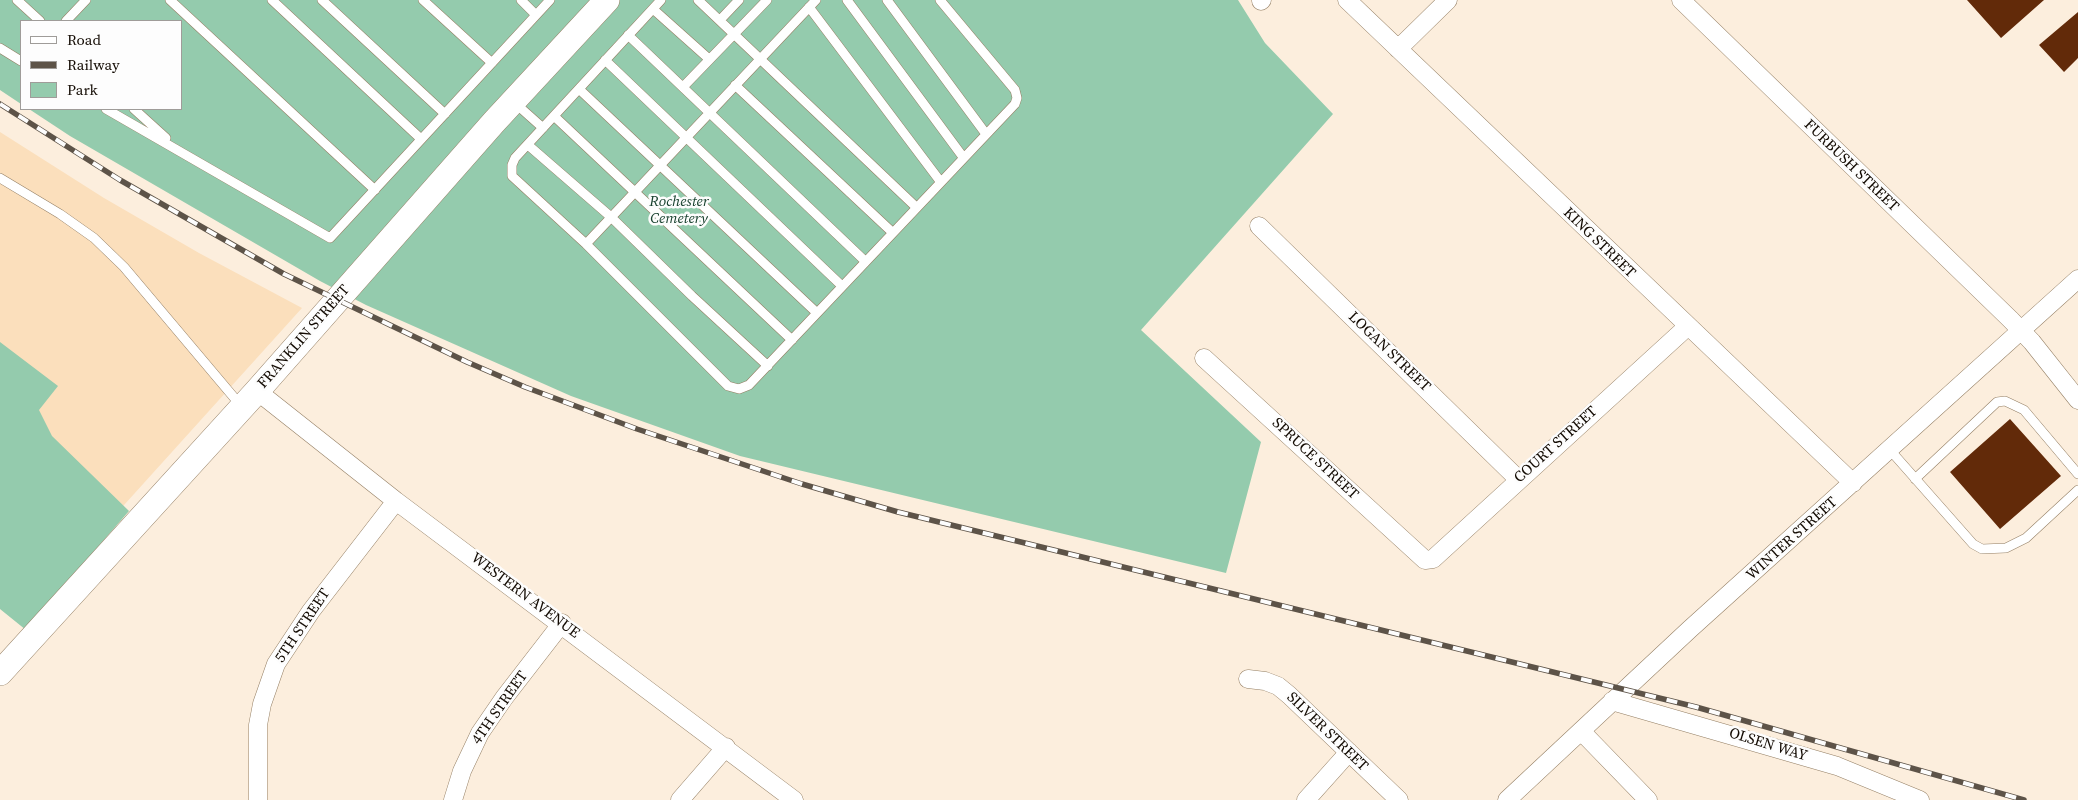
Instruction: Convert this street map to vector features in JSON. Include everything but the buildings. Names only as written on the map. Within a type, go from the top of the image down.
[{"type":"street","name":"FRANKLIN STREET","points":[[0,673],[250,399],[513,102],[607,0]]},
{"type":"street","name":"KING STREET","points":[[1347,0],[1687,327],[1853,483]]},
{"type":"street","points":[[1398,49],[1448,0]]},
{"type":"street","name":"FURBUSH STREET","points":[[1681,0],[2022,330],[2078,400]]},
{"type":"street","name":"LOGAN STREET","points":[[1259,226],[1518,479]]},
{"type":"street","name":"WINTER STREET","points":[[1507,800],[1612,701],[2078,279]]},
{"type":"street","name":"COURT STREET","points":[[1425,560],[1433,559],[1518,479],[1687,327]]},
{"type":"street","name":"SPRUCE STREET","points":[[1204,358],[1425,560]]},
{"type":"street","name":"WESTERN AVENUE","points":[[250,399],[396,501],[726,747],[794,800]]},
{"type":"street","name":"5TH STREET","points":[[258,800],[258,725],[264,697],[276,664],[311,611],[396,501]]},
{"type":"street","name":"4TH STREET","points":[[453,800],[462,771],[480,733],[504,698],[562,624]]},
{"type":"street","name":"SILVER STREET","points":[[1248,679],[1264,681],[1278,686],[1399,800]]},
{"type":"street","name":"OLSEN WAY","points":[[1612,701],[1836,766],[1920,800]]},
{"type":"street","points":[[1580,731],[1648,800]]},
{"type":"street","points":[[680,800],[726,747]]},
{"type":"street","points":[[1306,800],[1349,752]]},
{"type":"lane","points":[[17,0],[39,20]]},
{"type":"lane","points":[[67,20],[86,0]]},
{"type":"lane","points":[[170,0],[374,190]]},
{"type":"lane","points":[[272,0],[422,139]]},
{"type":"lane","points":[[322,0],[445,114]]},
{"type":"lane","points":[[423,0],[492,63]]},
{"type":"lane","points":[[520,0],[536,15]]},
{"type":"lane","points":[[108,110],[177,148],[330,238],[550,0]]},
{"type":"lane","points":[[661,0],[516,158],[512,166],[512,176],[586,244],[728,386],[739,389],[749,385],[768,366],[1014,104],[1017,98],[1015,90],[940,0]]},
{"type":"lane","points":[[720,20],[739,0]]},
{"type":"lane","points":[[683,87],[733,33],[767,0]]},
{"type":"lane","points":[[586,244],[816,0]]},
{"type":"lane","points":[[846,0],[963,157]]},
{"type":"lane","points":[[887,0],[986,134]]},
{"type":"lane","points":[[703,1],[733,33],[916,207]]},
{"type":"lane","points":[[809,7],[940,182]]},
{"type":"lane","points":[[653,9],[709,59]]},
{"type":"lane","points":[[628,35],[865,261]]},
{"type":"lane","points":[[0,48],[20,60]]},
{"type":"lane","points":[[605,60],[842,286]]},
{"type":"lane","points":[[735,85],[892,232]]},
{"type":"lane","points":[[579,89],[817,313]]},
{"type":"lane","points":[[513,102],[543,128]]},
{"type":"lane","points":[[135,110],[177,148]]},
{"type":"lane","points":[[554,116],[792,340]]},
{"type":"lane","points":[[528,144],[611,217],[692,296],[768,366]]},
{"type":"lane","points":[[0,178],[67,218],[94,238],[250,399]]},
{"type":"lane","points":[[1916,479],[1998,402],[2005,401],[2024,410],[2078,474]]},
{"type":"lane","points":[[1890,450],[1973,544],[1982,549],[2006,548],[2026,538],[2078,490]]},
{"type":"shaded area","points":[[0,132],[104,198],[199,253],[302,308],[22,618],[0,598]]},
{"type":"green space","name":"Rochester Cemetery","points":[[0,0],[1238,0],[1265,43],[1333,114],[1141,330],[1261,442],[1226,573],[740,456],[571,396],[366,305],[320,281],[70,136],[31,110],[182,110],[182,20],[20,20],[20,103],[0,90]]},
{"type":"green space","points":[[0,342],[58,386],[39,410],[52,436],[129,511],[26,630],[0,609]]},
{"type":"railway","points":[[0,104],[120,180],[284,274],[467,362],[525,387],[637,429],[802,484],[898,512],[1696,707],[2024,800]]}]
